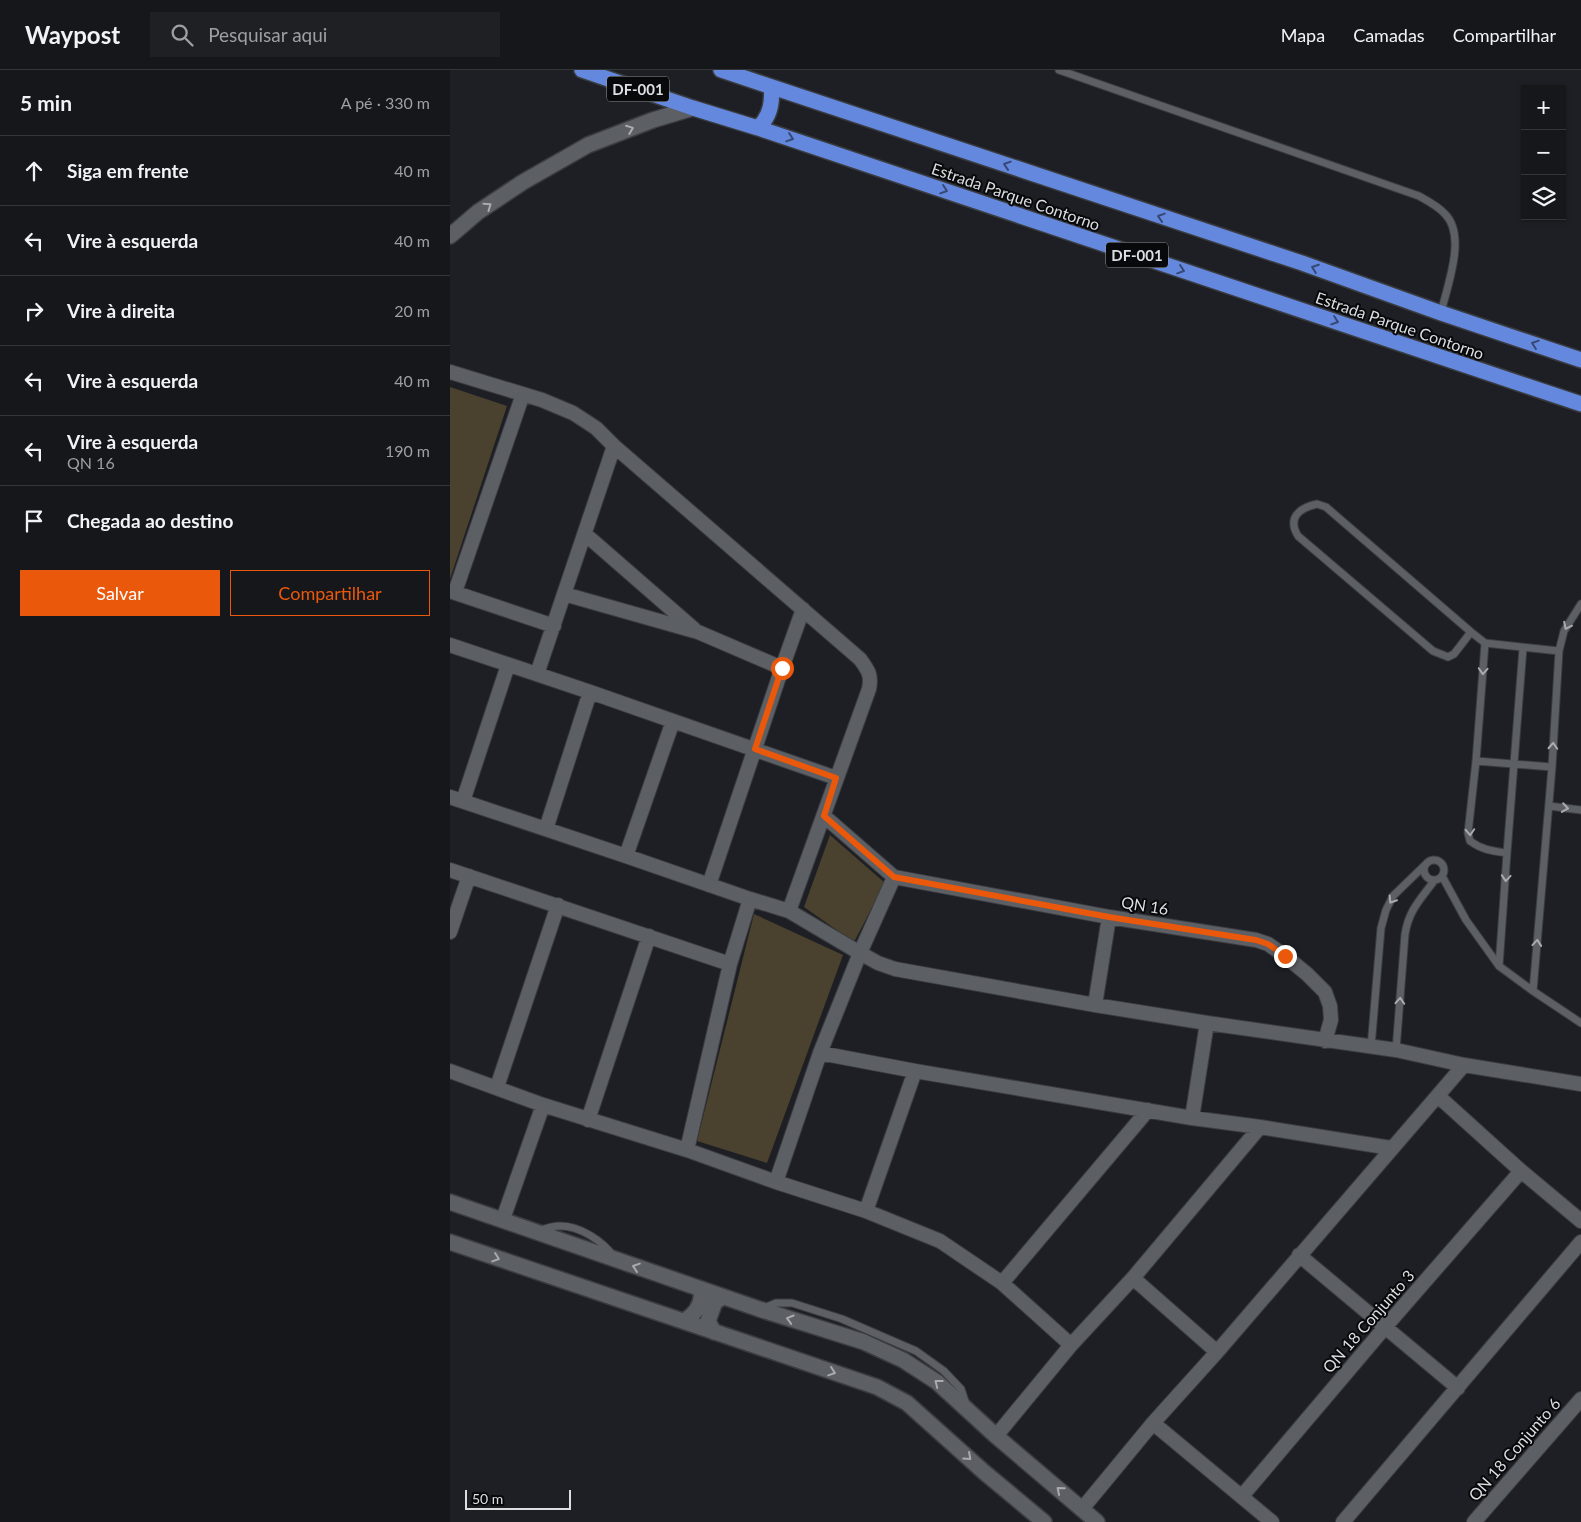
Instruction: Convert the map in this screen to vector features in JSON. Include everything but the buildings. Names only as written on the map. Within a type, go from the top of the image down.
[{"type":"highway","name":"Estrada Parque Contorno","points":[[582,70],[1581,404]]},
{"type":"highway","name":"Estrada Parque Contorno","points":[[721,70],[1302,264],[1581,360]]},
{"type":"highway","points":[[758,128],[765,121],[770,110],[772,87]]},
{"type":"main road","points":[[450,236],[478,212],[523,182],[588,145],[653,120],[693,108]]},
{"type":"main road","points":[[450,1202],[723,1297],[864,1342],[903,1360],[937,1382],[996,1436],[1097,1522]]},
{"type":"main road","points":[[450,1242],[877,1387],[907,1403],[984,1472],[1044,1522]]},
{"type":"main road","points":[[684,1320],[696,1311],[702,1296],[701,1289]]},
{"type":"main road","points":[[714,1332],[708,1322],[715,1302],[723,1297]]},
{"type":"street","points":[[450,372],[523,394],[573,413],[596,428],[614,446],[860,659],[867,669],[871,680],[869,689],[789,911]]},
{"type":"street","points":[[523,394],[453,592],[554,626]]},
{"type":"street","points":[[537,674],[614,446]]},
{"type":"street","points":[[585,534],[698,632]]},
{"type":"street","points":[[564,594],[698,632],[782,668]]},
{"type":"street","points":[[709,885],[803,609]]},
{"type":"street","points":[[450,645],[836,778]]},
{"type":"street","points":[[508,665],[456,799],[789,911],[860,953],[895,968],[1095,1005],[1325,1041],[1396,1050],[1464,1065],[1581,1084]]},
{"type":"street","points":[[546,829],[590,692]]},
{"type":"street","points":[[626,856],[673,721]]},
{"type":"street","points":[[776,1182],[820,1053],[860,953],[894,877],[824,816]]},
{"type":"street","points":[[450,870],[730,964]]},
{"type":"street","points":[[450,932],[469,876]]},
{"type":"street","name":"QN 16","points":[[894,877],[1109,917],[1256,940],[1268,944],[1307,974],[1325,992],[1330,1006],[1331,1020],[1325,1041]]},
{"type":"street","points":[[687,1150],[730,964],[750,899]]},
{"type":"street","points":[[497,1087],[558,905]]},
{"type":"street","points":[[1095,1005],[1109,917]]},
{"type":"street","points":[[588,1120],[649,936]]},
{"type":"street","points":[[1192,1118],[1207,1023]]},
{"type":"street","points":[[820,1053],[1192,1118],[1391,1148]]},
{"type":"street","points":[[1082,1509],[1153,1422],[1217,1352],[1464,1065]]},
{"type":"street","points":[[450,1071],[543,1105],[687,1150],[776,1182],[866,1211],[940,1241],[1002,1283],[1071,1346]]},
{"type":"street","points":[[866,1211],[915,1071]]},
{"type":"street","points":[[1438,1096],[1521,1171],[1581,1221]]},
{"type":"street","points":[[503,1220],[543,1105]]},
{"type":"street","points":[[1002,1283],[1148,1110]]},
{"type":"street","points":[[996,1436],[1071,1346],[1133,1278],[1260,1127]]},
{"type":"street","name":"QN 18 Conjunto 3","points":[[1242,1496],[1521,1171]]},
{"type":"street","points":[[1344,1522],[1581,1242]]},
{"type":"street","points":[[1299,1255],[1458,1388]]},
{"type":"street","points":[[1133,1278],[1217,1352]]},
{"type":"street","name":"QN 18 Conjunto 6","points":[[1474,1522],[1581,1399]]},
{"type":"street","points":[[1153,1422],[1272,1522]]},
{"type":"lane","points":[[1058,70],[1419,196],[1433,204],[1446,215],[1454,228],[1456,250],[1441,313]]},
{"type":"lane","points":[[1470,632],[1454,654],[1448,657],[1433,651],[1298,536],[1293,528],[1294,520],[1299,512],[1307,506],[1318,504],[1326,507],[1485,643],[1558,650]]},
{"type":"lane","points":[[1533,991],[1552,767],[1558,650],[1564,631],[1581,604]]},
{"type":"lane","points":[[1485,643],[1476,761],[1468,833],[1470,840],[1478,846],[1484,849],[1507,853]]},
{"type":"lane","points":[[1499,966],[1523,648]]},
{"type":"lane","points":[[1476,761],[1552,767]]},
{"type":"lane","points":[[1549,806],[1581,810]]},
{"type":"lane","points":[[1371,1047],[1380,928],[1386,910],[1393,896],[1425,865],[1432,860],[1437,860],[1444,867],[1444,872],[1442,876],[1434,881],[1413,909],[1408,919],[1405,934],[1396,1050]]},
{"type":"lane","points":[[1425,865],[1426,878],[1434,881]]},
{"type":"lane","points":[[1442,876],[1466,920],[1499,966],[1581,1022]]},
{"type":"shaded area","points":[[450,387],[507,406],[450,579]]},
{"type":"shaded area","points":[[830,835],[885,883],[854,942],[804,907]]},
{"type":"shaded area","points":[[754,914],[843,955],[767,1163],[697,1141]]},
{"type":"route","points":[[782,668],[755,749],[836,778],[824,816],[894,877],[1109,917],[1256,940],[1268,944],[1285,956]]}]
